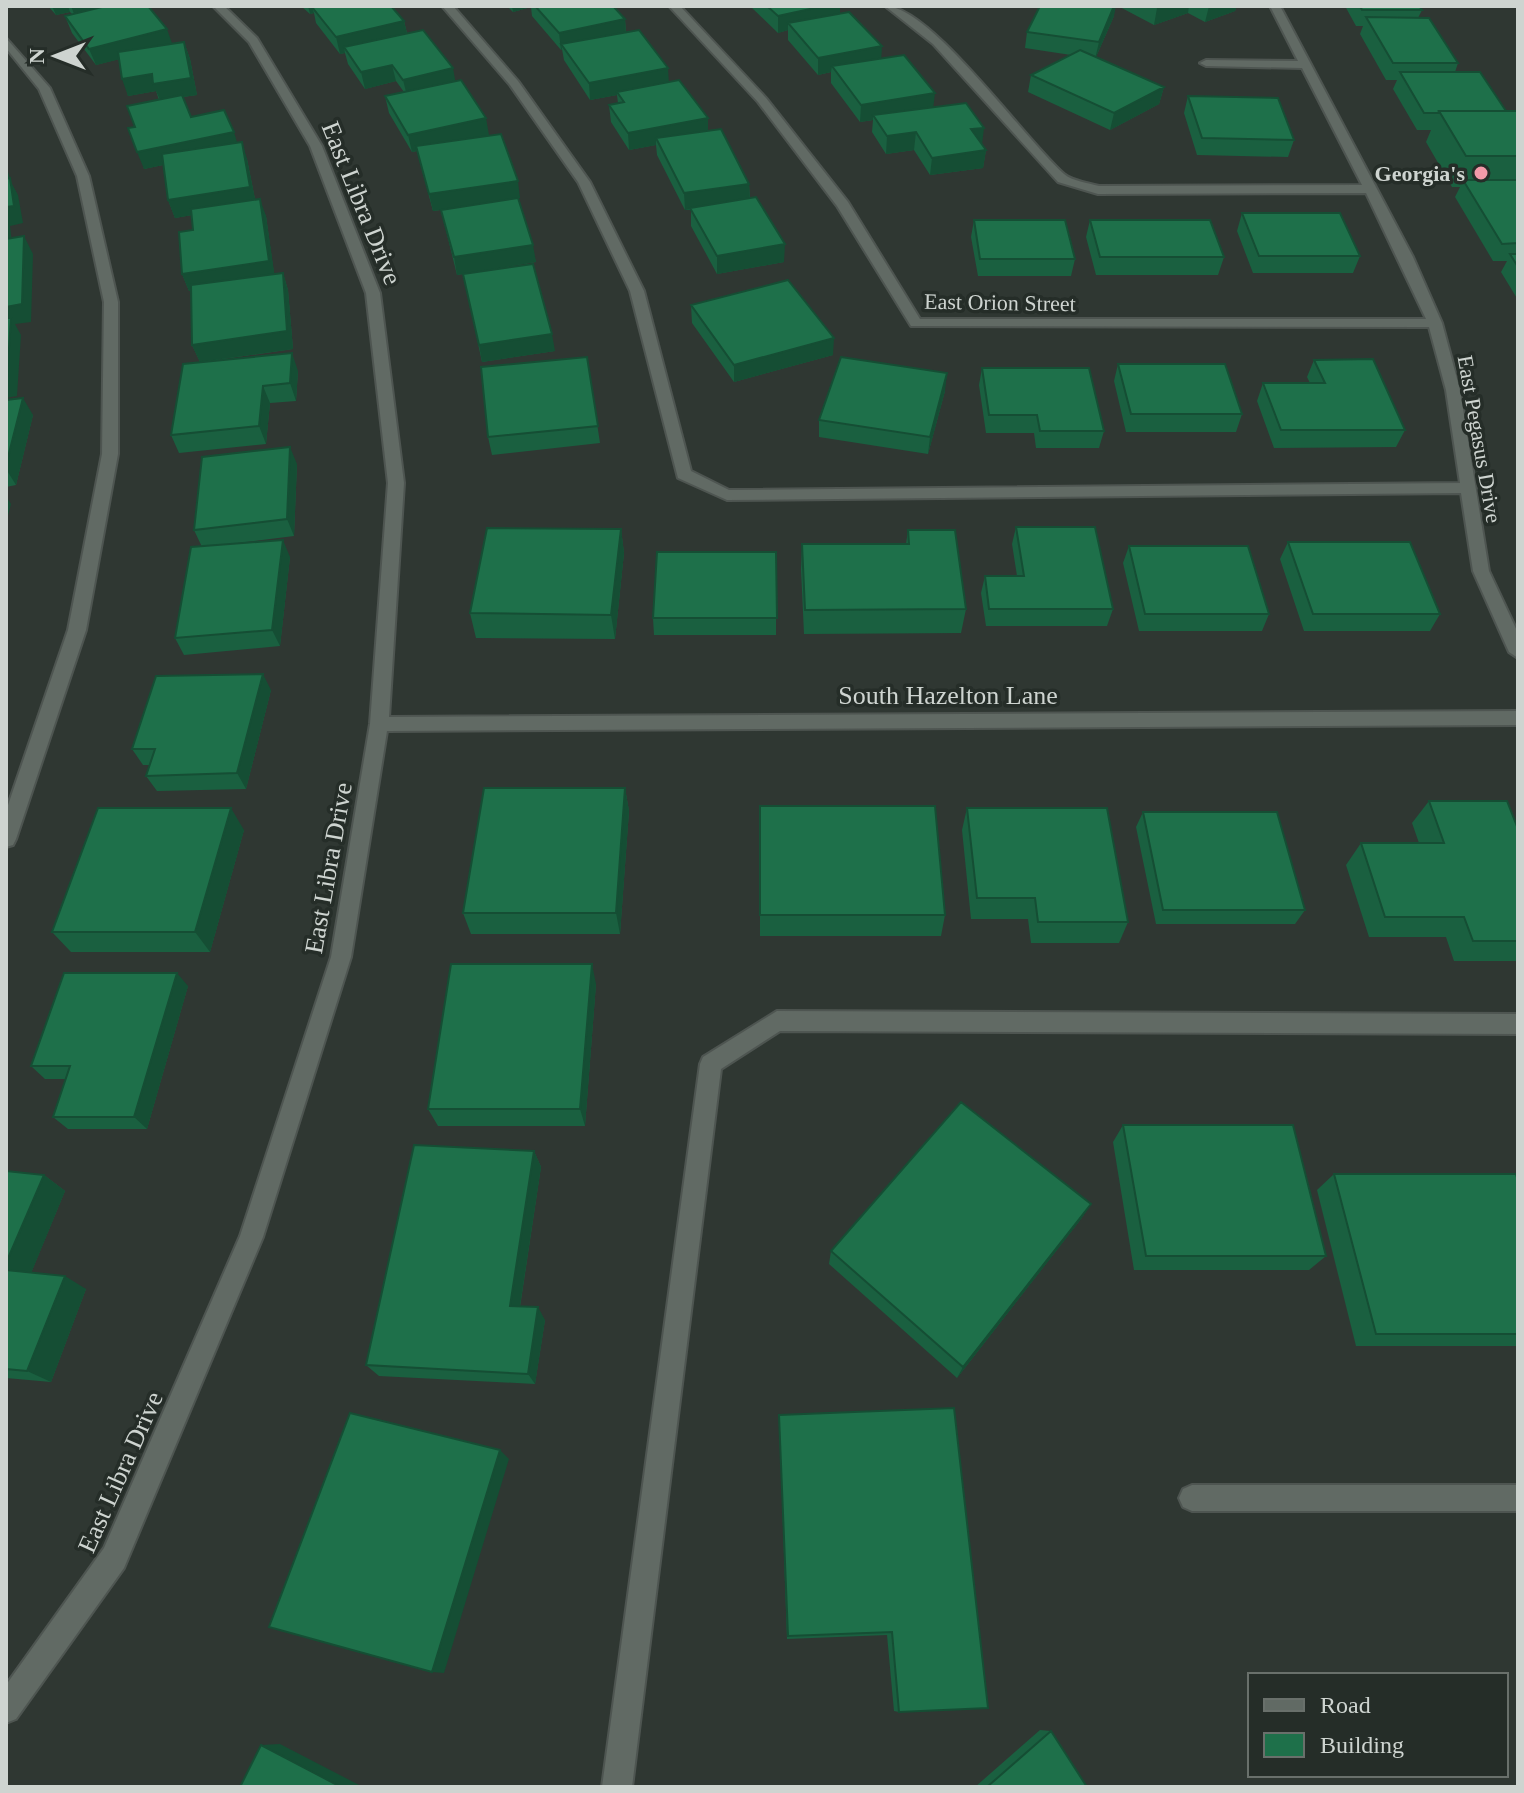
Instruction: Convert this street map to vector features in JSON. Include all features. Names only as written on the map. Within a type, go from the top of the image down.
[{"type":"street","name":"East Libra Drive","points":[[6,1709],[114,1558],[251,1237],[341,957],[379,724],[396,483],[373,293],[316,146],[253,40],[218,6]]},
{"type":"street","points":[[447,6],[514,83],[584,182],[637,291],[684,474],[727,495],[1468,488]]},
{"type":"street","name":"East Orion Street","points":[[674,6],[762,100],[843,205],[916,323],[1435,323]]},
{"type":"street","points":[[890,6],[937,42],[1062,179],[1098,190],[1370,189]]},
{"type":"street","name":"East Pegasus Drive","points":[[1275,6],[1406,257],[1435,323],[1453,390],[1481,571],[1518,652]]},
{"type":"street","points":[[6,41],[44,88],[83,176],[111,302],[110,454],[77,630],[6,839]]},
{"type":"street","points":[[1206,63],[1305,65]]},
{"type":"street","name":"South Hazelton Lane","points":[[379,724],[1518,718]]},
{"type":"street","points":[[617,1787],[711,1064],[777,1021],[1518,1024]]},
{"type":"street","points":[[1192,1498],[1518,1498]]},
{"type":"building","points":[[106,6],[148,6],[167,29],[89,49],[65,16]]},
{"type":"building","points":[[314,6],[391,6],[404,21],[336,37]]},
{"type":"building","points":[[535,6],[613,6],[625,19],[559,33]]},
{"type":"building","points":[[767,6],[824,6],[778,16]]},
{"type":"building","points":[[1040,6],[1114,6],[1099,42],[1027,32]]},
{"type":"building","points":[[1360,6],[1419,6],[1422,10],[1362,10]]},
{"type":"building","points":[[849,12],[882,46],[818,58],[788,23]]},
{"type":"building","points":[[1366,17],[1429,18],[1458,63],[1393,63]]},
{"type":"building","points":[[423,30],[453,68],[403,80],[392,65],[361,72],[344,47]]},
{"type":"building","points":[[639,30],[668,68],[589,83],[561,44]]},
{"type":"building","points":[[184,42],[191,78],[153,84],[152,74],[122,79],[118,52]]},
{"type":"building","points":[[1080,50],[1164,87],[1114,113],[1031,75]]},
{"type":"building","points":[[904,55],[935,93],[861,105],[832,66]]},
{"type":"building","points":[[1400,72],[1480,72],[1506,111],[1424,113]]},
{"type":"building","points":[[461,80],[486,118],[408,135],[385,96]]},
{"type":"building","points":[[679,80],[708,118],[628,133],[609,105],[624,102],[617,92]]},
{"type":"building","points":[[182,95],[191,117],[224,110],[234,132],[137,152],[128,128],[135,127],[127,106]]},
{"type":"building","points":[[1188,96],[1278,98],[1294,140],[1202,138]]},
{"type":"building","points":[[966,103],[984,128],[971,129],[986,150],[932,158],[916,132],[887,136],[873,115]]},
{"type":"building","points":[[1439,111],[1518,111],[1518,156],[1466,156]]},
{"type":"building","points":[[721,129],[749,184],[684,193],[656,138]]},
{"type":"building","points":[[501,134],[518,181],[429,194],[416,146]]},
{"type":"building","points":[[242,142],[250,187],[168,200],[162,154]]},
{"type":"building","points":[[10,178],[14,206],[6,207],[6,179]]},
{"type":"building","points":[[1463,180],[1518,180],[1518,243],[1502,244]]},
{"type":"building","points":[[756,197],[785,244],[717,256],[690,208]]},
{"type":"building","points":[[518,198],[533,245],[454,257],[441,210]]},
{"type":"building","points":[[260,199],[269,261],[182,274],[179,232],[193,230],[191,209]]},
{"type":"building","points":[[1242,213],[1340,213],[1360,256],[1259,256]]},
{"type":"building","points":[[974,220],[1065,220],[1075,259],[980,259]]},
{"type":"building","points":[[1090,220],[1210,220],[1224,257],[1100,257]]},
{"type":"building","points":[[24,236],[22,304],[6,307],[6,239]]},
{"type":"building","points":[[1510,254],[1518,254],[1518,267]]},
{"type":"building","points":[[533,264],[552,334],[479,345],[463,274]]},
{"type":"building","points":[[283,273],[287,331],[192,345],[191,285]]},
{"type":"building","points":[[788,280],[834,338],[734,365],[691,305]]},
{"type":"building","points":[[6,318],[11,318],[6,379]]},
{"type":"building","points":[[292,353],[290,383],[263,386],[259,426],[171,435],[183,364]]},
{"type":"building","points":[[587,357],[598,426],[488,437],[481,367]]},
{"type":"building","points":[[841,357],[947,373],[930,437],[819,420]]},
{"type":"building","points":[[1373,359],[1405,430],[1281,430],[1263,383],[1325,383],[1314,360]]},
{"type":"building","points":[[1118,364],[1225,364],[1242,414],[1131,414]]},
{"type":"building","points":[[982,368],[1089,368],[1104,431],[1040,431],[1037,415],[989,415]]},
{"type":"building","points":[[23,398],[6,465],[6,400]]},
{"type":"building","points":[[290,447],[287,519],[194,530],[202,457]]},
{"type":"building","points":[[1016,527],[1095,527],[1113,609],[989,609],[985,576],[1024,576]]},
{"type":"building","points":[[487,528],[621,529],[611,615],[470,613]]},
{"type":"building","points":[[908,530],[955,530],[966,609],[805,610],[802,544],[909,544]]},
{"type":"building","points":[[283,540],[272,630],[175,638],[191,547]]},
{"type":"building","points":[[1288,542],[1410,542],[1440,614],[1313,614]]},
{"type":"building","points":[[1129,546],[1248,546],[1269,614],[1145,614]]},
{"type":"building","points":[[657,552],[776,552],[777,618],[653,618]]},
{"type":"building","points":[[263,674],[237,773],[146,776],[155,749],[132,749],[156,676]]},
{"type":"building","points":[[484,788],[625,788],[616,913],[463,913]]},
{"type":"building","points":[[1429,801],[1507,801],[1518,829],[1518,941],[1473,941],[1464,917],[1385,917],[1361,843],[1444,843]]},
{"type":"building","points":[[760,806],[935,806],[945,915],[760,915]]},
{"type":"building","points":[[98,808],[231,808],[195,932],[52,932]]},
{"type":"building","points":[[967,808],[1107,808],[1128,922],[1038,922],[1035,898],[977,898]]},
{"type":"building","points":[[1143,812],[1277,812],[1305,910],[1163,910]]},
{"type":"building","points":[[451,964],[592,964],[580,1109],[428,1109]]},
{"type":"building","points":[[64,973],[177,973],[134,1117],[53,1117],[70,1066],[31,1066]]},
{"type":"building","points":[[961,1102],[1091,1204],[963,1367],[831,1251]]},
{"type":"building","points":[[1123,1125],[1293,1125],[1326,1256],[1146,1256]]},
{"type":"building","points":[[414,1145],[534,1151],[510,1306],[538,1307],[528,1374],[366,1365]]},
{"type":"building","points":[[6,1171],[44,1175],[6,1263]]},
{"type":"building","points":[[1334,1174],[1516,1174],[1518,1334],[1376,1334]]},
{"type":"building","points":[[6,1270],[65,1276],[27,1371],[6,1369]]},
{"type":"building","points":[[954,1408],[988,1708],[899,1712],[892,1632],[788,1636],[779,1415]]},
{"type":"building","points":[[350,1413],[500,1450],[432,1672],[269,1627]]},
{"type":"building","points":[[1051,1731],[1087,1787],[987,1787]]},
{"type":"building","points":[[261,1745],[341,1787],[240,1787]]},
{"type":"place","name":"Georgia's","points":[[1481,173]]}]
